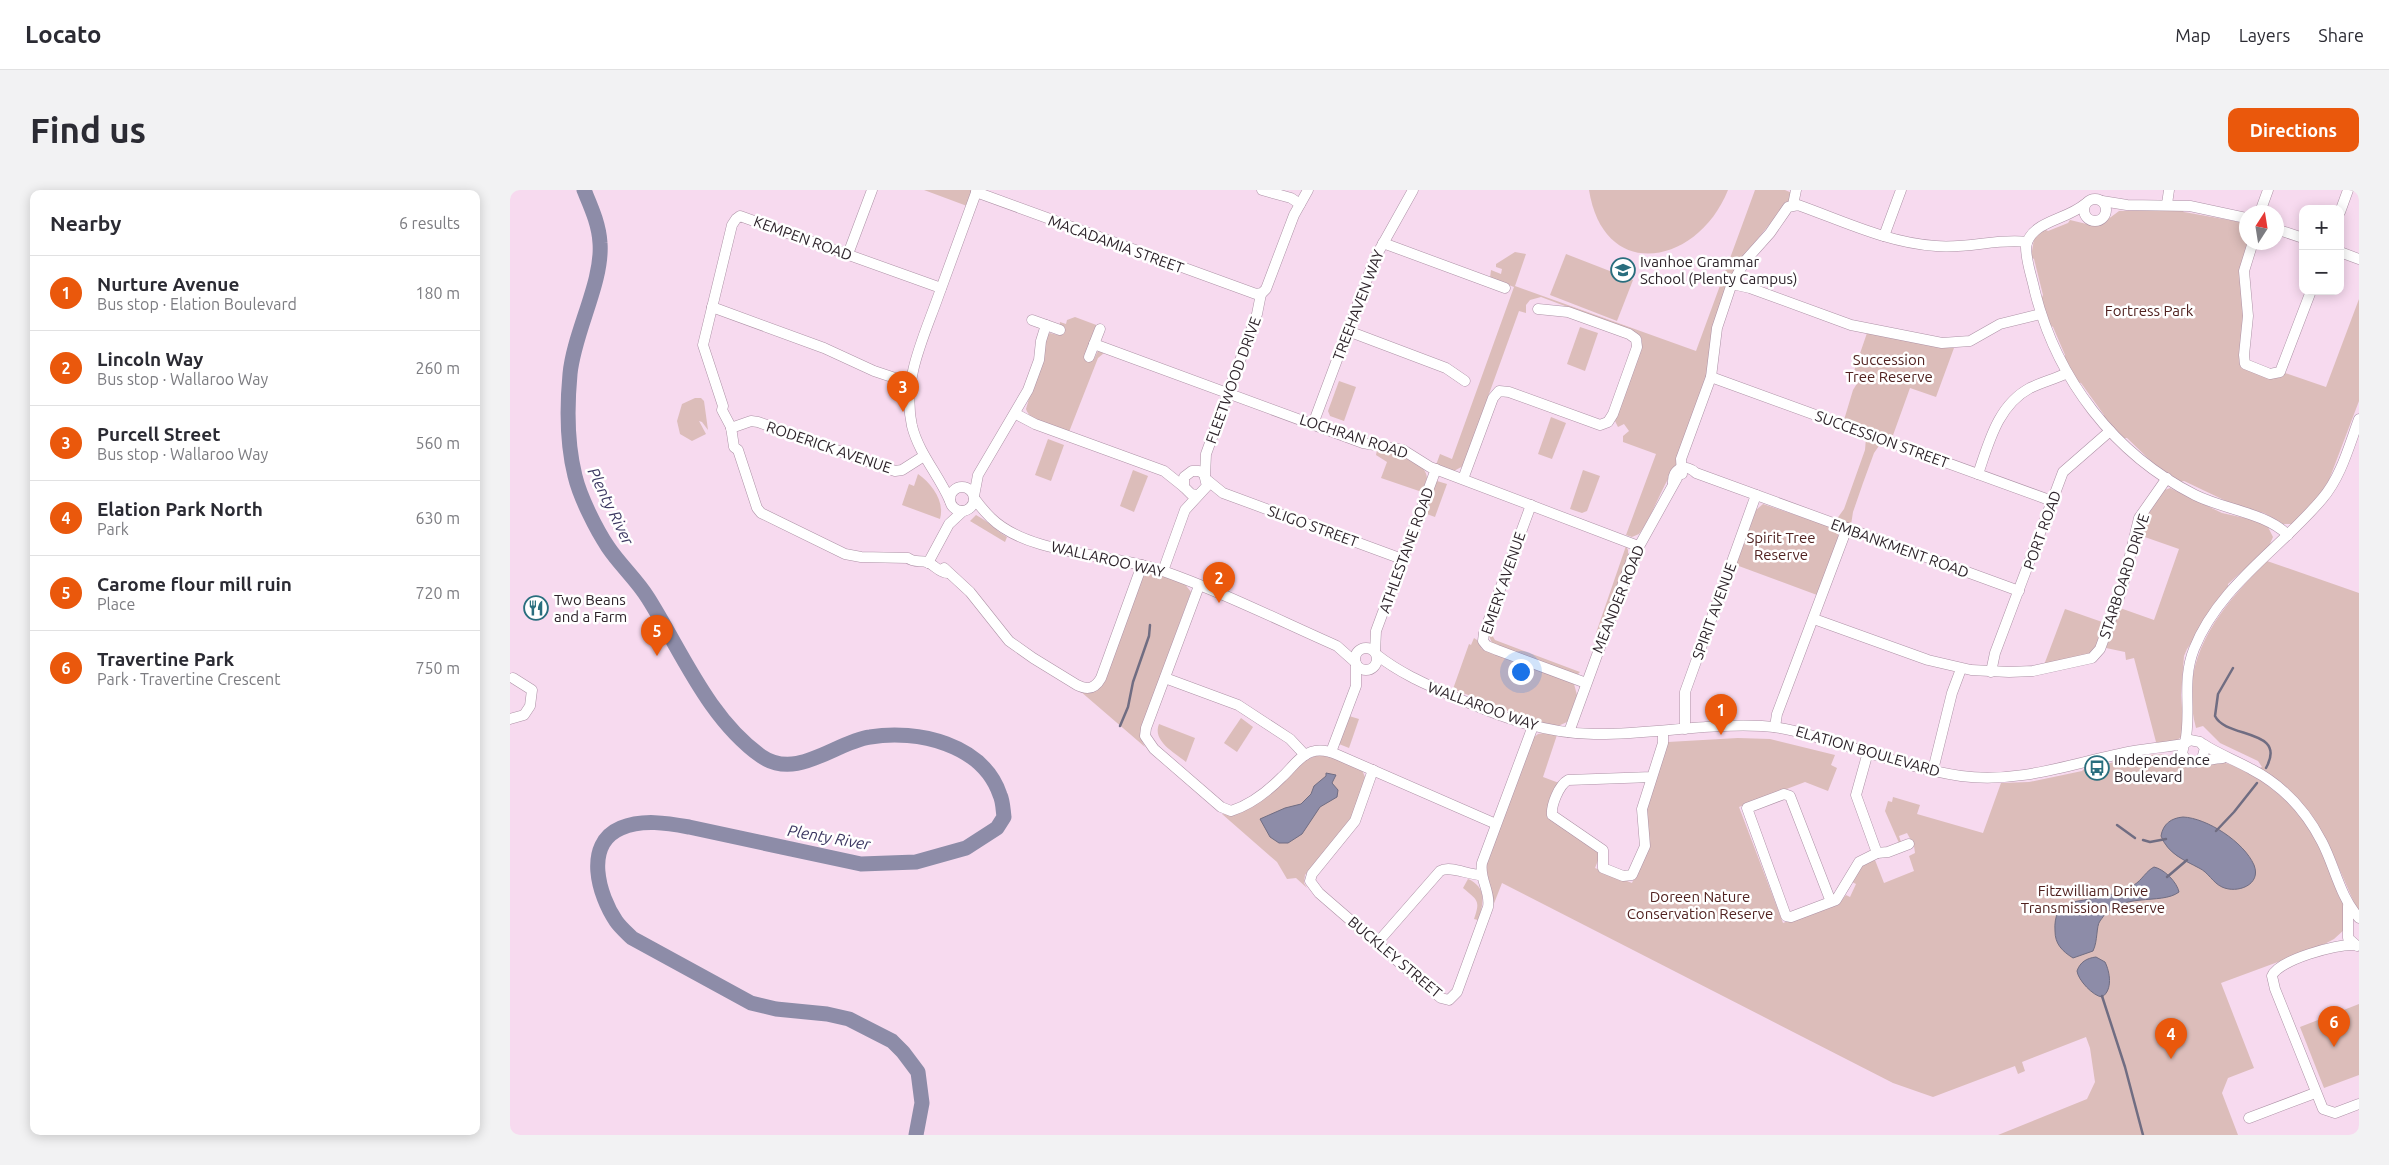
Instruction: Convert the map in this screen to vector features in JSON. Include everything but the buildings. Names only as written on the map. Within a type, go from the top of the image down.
[{"type":"street","points":[[848,254],[872,190]]},
{"type":"street","points":[[1262,190],[1278,196],[1281,194],[1296,202]]},
{"type":"street","name":"FLEETWOOD DRIVE","points":[[1206,478],[1206,454],[1259,306],[1258,294],[1267,287],[1296,202],[1308,190]]},
{"type":"street","name":"TREEHAVEN WAY","points":[[1313,424],[1375,258],[1413,190]]},
{"type":"street","points":[[1797,190],[1795,205],[1884,236],[1914,244],[1948,247],[1981,245],[2009,240],[2027,242]]},
{"type":"street","points":[[1884,236],[1901,190]]},
{"type":"street","points":[[2088,190],[2084,214],[2088,219]]},
{"type":"street","points":[[2093,190],[2106,207],[2104,216]]},
{"type":"street","points":[[2168,204],[2169,190]]},
{"type":"street","points":[[2263,205],[2268,190]]},
{"type":"street","points":[[2343,205],[2348,190]]},
{"type":"street","points":[[964,511],[956,509],[950,502],[938,477],[924,456],[911,421],[910,383],[916,358],[977,191]]},
{"type":"street","name":"MACADAMIA STREET","points":[[977,191],[1258,294]]},
{"type":"street","points":[[2239,216],[2209,209],[2168,204],[2126,205],[2093,199],[2066,217],[2035,230],[2027,242],[2027,259],[2041,314],[2067,373],[2086,402],[2110,432],[2133,453],[2167,478],[2204,499],[2270,522],[2272,529],[2285,538]]},
{"type":"street","name":"MEANDER ROAD","points":[[1571,733],[1573,719],[1626,572],[1672,483],[1675,472],[1686,471],[1683,455],[1711,377],[1716,328],[1733,282],[1748,256],[1766,237],[1788,207],[1795,205]]},
{"type":"street","points":[[2066,217],[2088,219],[2096,222],[2126,205]]},
{"type":"street","name":"KEMPEN ROAD","points":[[941,288],[750,218],[738,217],[732,225],[703,345],[723,406],[722,410],[734,427],[734,446],[738,450],[756,506],[763,515],[845,554],[868,558],[908,558],[912,561],[929,560],[970,592],[996,626],[1016,647],[1077,685],[1087,688],[1094,686],[1100,678],[1142,565]]},
{"type":"street","points":[[2284,232],[2299,237]]},
{"type":"street","points":[[1383,243],[1505,288]]},
{"type":"street","points":[[2251,250],[2244,271],[2248,316],[2244,355],[2245,364],[2270,374],[2280,372],[2309,295]]},
{"type":"street","points":[[2344,253],[2359,259]]},
{"type":"street","points":[[1733,282],[1744,283],[1750,288],[1851,325],[1942,343],[1970,340],[2000,324],[2041,314]]},
{"type":"street","points":[[712,307],[824,348],[869,370],[910,383]]},
{"type":"street","points":[[1463,479],[1493,398],[1499,391],[1509,392],[1595,424],[1603,425],[1608,422],[1637,347],[1636,339],[1629,334],[1568,312],[1538,309]]},
{"type":"street","points":[[1032,320],[1060,330]]},
{"type":"street","points":[[929,560],[949,524],[972,506],[978,475],[1026,395],[1038,364],[1046,325]]},
{"type":"street","points":[[1089,358],[1100,330]]},
{"type":"street","points":[[1348,331],[1446,368],[1465,381]]},
{"type":"street","name":"LOCHRAN ROAD","points":[[1094,344],[1368,444],[1403,450],[1436,469],[1638,546]]},
{"type":"street","points":[[1978,474],[1998,422],[2007,408],[2030,388],[2067,373]]},
{"type":"street","name":"SUCCESSION STREET","points":[[1711,377],[2052,501]]},
{"type":"street","points":[[1016,414],[1035,424],[1164,472],[1191,494],[1199,494]]},
{"type":"street","points":[[2227,758],[2202,760],[2192,763],[2183,757],[2182,751],[2188,720],[2185,695],[2188,671],[2200,637],[2236,585],[2285,538],[2330,488],[2359,419]]},
{"type":"street","name":"RODERICK AVENUE","points":[[734,427],[751,422],[763,424],[895,471],[902,470],[924,456]]},
{"type":"street","name":"PORT ROAD","points":[[1995,672],[1999,646],[2052,501],[2066,469],[2110,432]]},
{"type":"street","name":"FLEETWOOD DRIVE","points":[[1191,472],[1206,454]]},
{"type":"street","name":"ATHLESTANE ROAD","points":[[1361,648],[1376,630],[1436,469]]},
{"type":"street","points":[[1164,472],[1199,471],[1206,478],[1206,489],[1185,510]]},
{"type":"street","name":"EMBANKMENT ROAD","points":[[1686,471],[2019,591]]},
{"type":"street","points":[[1163,571],[1185,510],[1184,478],[1191,472]]},
{"type":"street","points":[[949,524],[951,493],[978,475]]},
{"type":"street","points":[[938,477],[969,489],[974,497]]},
{"type":"street","name":"SLIGO STREET","points":[[1206,478],[1223,493],[1402,559]]},
{"type":"street","name":"STARBOARD DRIVE","points":[[1814,619],[1958,668],[1995,672],[2047,669],[2087,660],[2097,655],[2125,581],[2139,518],[2167,478]]},
{"type":"street","name":"SLIGO STREET","points":[[1199,494],[1223,493]]},
{"type":"street","name":"SPIRIT AVENUE","points":[[1685,730],[1685,692],[1756,495]]},
{"type":"street","name":"WALLAROO WAY","points":[[974,497],[990,518]]},
{"type":"street","name":"EMERY AVENUE","points":[[1531,505],[1483,641],[1487,646],[1586,683]]},
{"type":"street","name":"WALLAROO WAY","points":[[964,511],[990,518],[1011,531],[1041,543],[1163,571],[1337,646],[1361,648]]},
{"type":"street","points":[[1777,727],[1781,709],[1847,528]]},
{"type":"street","points":[[1199,586],[1146,728],[1146,739],[1224,809],[1234,810],[1264,793],[1305,755],[1316,751],[1331,752],[1496,824]]},
{"type":"street","name":"ATHLESTANE ROAD","points":[[1376,630],[1376,653]]},
{"type":"street","name":"WALLAROO WAY","points":[[1337,646],[1355,663]]},
{"type":"street","points":[[1331,752],[1356,686],[1376,664],[1376,653],[1370,648],[1361,648],[1355,654],[1356,686]]},
{"type":"street","name":"WALLAROO WAY","points":[[1376,653],[1398,671]]},
{"type":"street","points":[[1355,663],[1361,669],[1370,669]]},
{"type":"street","name":"WALLAROO WAY","points":[[1370,669],[1385,668],[1398,671],[1479,707],[1533,726],[1571,733]]},
{"type":"street","points":[[1933,770],[1958,668]]},
{"type":"street","points":[[510,719],[524,715],[532,699],[532,690],[513,678]]},
{"type":"street","points":[[1165,678],[1238,705],[1290,739],[1305,755]]},
{"type":"street","points":[[2188,720],[2205,752],[2202,760]]},
{"type":"street","name":"BUCKLEY STREET","points":[[1374,770],[1355,821],[1310,879],[1314,888],[1438,997],[1445,1000],[1451,999],[1459,987],[1488,903],[1481,875],[1482,863],[1533,726]]},
{"type":"street","name":"ELATION BOULEVARD","points":[[1571,733],[1601,734],[1743,726],[1777,727],[1933,770],[1979,777],[2021,777],[2063,769],[2133,751],[2184,744]]},
{"type":"street","points":[[1652,778],[1568,780],[1561,786],[1552,815],[1604,850],[1601,862],[1603,868],[1623,876],[1630,876],[1634,872],[1645,846],[1642,809],[1652,778],[1663,743],[1664,731]]},
{"type":"street","points":[[2184,744],[2190,740],[2201,743],[2251,769],[2270,780],[2293,801],[2314,827],[2329,856],[2348,904],[2359,918]]},
{"type":"street","name":"ELATION BOULEVARD","points":[[2162,748],[2183,757]]},
{"type":"street","points":[[1868,752],[1856,795],[1877,853]]},
{"type":"street","points":[[1831,902],[1790,796],[1784,794],[1747,808],[1786,916],[1791,917],[1831,902],[1840,896],[1859,862],[1877,853],[1888,852],[1910,844]]},
{"type":"street","points":[[1377,943],[1440,871],[1449,868],[1467,874],[1481,875]]},
{"type":"street","points":[[2348,904],[2348,938],[2357,947]]},
{"type":"street","points":[[2359,922],[2353,924],[2333,946],[2280,967],[2272,976],[2322,1109],[2330,1113],[2359,1104]]},
{"type":"street","points":[[2333,946],[2357,947]]},
{"type":"street","points":[[2249,1118],[2315,1093]]},
{"type":"green space","points":[[924,190],[973,190],[967,206]]},
{"type":"green space","points":[[1589,190],[1728,190],[1714,215],[1696,235],[1675,248],[1653,253],[1632,251],[1613,240],[1598,220]]},
{"type":"green space","points":[[1755,190],[1785,190],[1792,193],[1790,199],[1742,258],[1729,279],[1713,326],[1708,371],[1678,464],[1639,534],[1632,537],[1626,535],[1656,454],[1623,442],[1623,436],[1629,431],[1624,424],[1618,427],[1615,421],[1641,347],[1642,339],[1634,332],[1541,297],[1530,300],[1526,305],[1526,313],[1519,311],[1463,466],[1454,471],[1436,465],[1440,454],[1452,459],[1514,287],[1490,278],[1491,270],[1501,274],[1502,269],[1496,267],[1496,264],[1515,252],[1526,254],[1515,286],[1696,351]]},
{"type":"green space","name":"Fortress Park","points":[[2153,208],[2181,209],[2184,212],[2239,222],[2239,250],[2249,250],[2239,361],[2240,364],[2272,378],[2279,378],[2285,373],[2326,387],[2359,299],[2359,401],[2329,480],[2318,497],[2293,524],[2283,524],[2264,513],[2228,504],[2226,501],[2184,481],[2180,482],[2157,467],[2127,438],[2123,438],[2104,418],[2104,415],[2081,383],[2077,382],[2064,358],[2065,355],[2053,327],[2050,325],[2041,299],[2043,295],[2034,259],[2031,257],[2034,239],[2044,229],[2048,231],[2068,223],[2070,220],[2095,226],[2103,223],[2119,211],[2150,210]]},
{"type":"green space","points":[[1566,254],[1633,280],[1617,321],[1550,295]]},
{"type":"green space","points":[[1075,317],[1099,326],[1095,328],[1085,356],[1094,359],[1098,351],[1104,353],[1098,358],[1069,432],[1038,421],[1026,409],[1047,335],[1050,333],[1058,335],[1060,322],[1066,324],[1067,320]]},
{"type":"green space","points":[[1580,327],[1598,333],[1585,371],[1567,364]]},
{"type":"green space","name":"Succession Tree Reserve","points":[[1867,333],[1937,347],[1954,348],[1936,397],[1910,388],[1892,438],[1844,420],[1853,390],[1858,382],[1858,376],[1861,374],[1860,371],[1854,371]]},
{"type":"green space","points":[[1339,381],[1356,387],[1344,421],[1330,416],[1328,411]]},
{"type":"green space","points":[[695,398],[701,398],[704,401],[708,430],[699,421],[706,434],[692,441],[680,434],[677,421],[682,404]]},
{"type":"green space","points":[[1551,417],[1566,423],[1552,459],[1538,454]]},
{"type":"green space","points":[[1866,438],[1881,443],[1874,453],[1863,483],[1853,512],[1851,525],[1836,520],[1844,509],[1865,450]]},
{"type":"green space","points":[[1048,439],[1064,445],[1051,481],[1035,475]]},
{"type":"green space","points":[[1377,450],[1407,458],[1421,466],[1427,478],[1422,492],[1381,478],[1387,462],[1376,455]]},
{"type":"green space","points":[[1133,470],[1148,476],[1134,512],[1120,506]]},
{"type":"green space","points":[[1583,470],[1600,476],[1587,511],[1582,513],[1570,509]]},
{"type":"green space","points":[[918,474],[928,483],[939,499],[941,506],[940,519],[902,505],[909,484],[914,486]]},
{"type":"green space","points":[[1437,481],[1447,484],[1435,517],[1424,513]]},
{"type":"green space","points":[[2170,488],[2222,513],[2254,520],[2268,527],[2273,537],[2268,548],[2228,584],[2228,588],[2187,649],[2184,656],[2181,695],[2183,721],[2181,737],[2172,742],[2162,743],[2156,742],[2134,658],[2126,660],[2125,652],[2106,648],[2120,608],[2154,620],[2179,549],[2139,535],[2145,517],[2165,490]]},
{"type":"green space","name":"Spirit Tree Reserve","points":[[1763,504],[1831,527],[1838,533],[1838,538],[1817,595],[1736,565],[1756,510]]},
{"type":"green space","points":[[976,515],[1007,537],[1005,542],[970,521]]},
{"type":"green space","points":[[1626,546],[1628,557],[1599,634],[1596,633]]},
{"type":"green space","points":[[2267,561],[2359,593],[2359,914],[2328,843],[2259,768],[2262,767],[2258,761],[2220,743],[2203,726],[2196,728],[2192,703],[2193,679],[2198,657],[2207,636],[2219,616]]},
{"type":"green space","points":[[1149,572],[1184,583],[1191,592],[1141,729],[1141,739],[1145,747],[1080,691],[1089,693],[1143,577]]},
{"type":"green space","points":[[2065,609],[2105,623],[2097,646],[2092,653],[2044,665]]},
{"type":"green space","points":[[1488,634],[1492,635],[1495,640],[1580,672],[1577,675],[1492,643]]},
{"type":"green space","points":[[1474,638],[1482,649],[1574,684],[1577,695],[1567,722],[1558,726],[1517,717],[1513,713],[1453,689],[1469,644],[1471,645]]},
{"type":"green space","points":[[1349,716],[1359,719],[1349,748],[1339,744]]},
{"type":"green space","points":[[1241,718],[1253,727],[1237,752],[1224,743]]},
{"type":"green space","points":[[1159,724],[1195,738],[1186,762],[1161,741],[1158,730]]},
{"type":"green space","name":"Fitzwilliam Drive Transmission Reserve","points":[[1538,734],[1557,735],[1543,777],[1559,783],[1547,816],[1601,853],[1595,868],[1632,883],[1650,842],[1645,809],[1668,742],[1738,738],[1770,739],[1835,755],[1831,765],[1837,768],[1828,791],[1805,782],[1739,807],[1783,923],[1841,901],[1846,895],[1850,897],[1856,884],[1852,882],[1860,866],[1875,860],[1884,883],[1914,871],[1909,856],[1915,853],[1914,846],[1907,833],[1899,836],[1901,842],[1899,843],[1885,811],[1888,801],[1892,802],[1893,797],[1920,805],[1917,814],[1983,833],[2001,783],[2029,782],[2082,771],[2086,767],[2091,768],[2138,756],[2164,755],[2174,757],[2182,762],[2222,762],[2258,778],[2285,799],[2302,818],[2320,846],[2345,908],[2345,929],[2334,939],[2321,946],[2221,983],[2254,1068],[2228,1078],[2222,1093],[2238,1135],[1998,1135],[2087,1099],[2095,1082],[2090,1048],[2086,1037],[2022,1062],[2025,1071],[2018,1074],[2015,1066],[1933,1097],[1893,1083],[1502,883],[1493,906],[1485,869],[1533,738]]},
{"type":"green space","points":[[1317,755],[1326,755],[1362,770],[1365,777],[1352,818],[1305,875],[1304,883],[1307,888],[1296,878],[1287,879],[1277,862],[1222,814],[1234,815],[1303,762]]},
{"type":"green space","points":[[1468,879],[1474,882],[1481,891],[1482,908],[1478,920],[1474,919],[1477,908],[1476,901],[1463,888]]},
{"type":"green space","points":[[2359,1004],[2359,1075],[2324,1088],[2300,1027]]},
{"type":"water","points":[[1326,773],[1336,775],[1332,783],[1338,790],[1337,797],[1320,807],[1302,834],[1288,843],[1279,843],[1270,837],[1260,819],[1285,808],[1301,804],[1311,794],[1314,786],[1326,776]]},
{"type":"water","points":[[2183,817],[2193,818],[2213,827],[2224,833],[2242,848],[2249,856],[2256,872],[2251,883],[2234,889],[2222,887],[2202,870],[2172,852],[2161,836],[2162,832],[2168,822]]},
{"type":"water","points":[[2154,867],[2170,876],[2179,892],[2162,898],[2118,905],[2108,911],[2100,921],[2093,951],[2073,958],[2062,950],[2056,940],[2055,921],[2062,908],[2067,904],[2106,896],[2130,887]]},
{"type":"water","points":[[2096,957],[2105,962],[2110,981],[2108,990],[2102,997],[2094,994],[2086,987],[2077,971],[2084,961]]},
{"type":"waterway","name":"Plenty River","points":[[584,190],[598,229],[600,258],[570,374],[568,425],[572,464],[584,503],[603,540],[648,598],[711,704],[742,741],[761,756],[775,763],[802,762],[857,740],[870,737],[888,735],[908,736],[927,738],[946,744],[964,752],[979,763],[991,778],[1001,797],[1004,817],[997,828],[966,848],[916,862],[861,864],[689,827],[663,823],[637,823],[621,828],[609,836],[602,846],[598,858],[598,871],[604,898],[616,921],[632,938],[751,1003],[776,1009],[827,1014],[849,1019],[892,1041],[918,1072],[922,1103],[916,1135]]},
{"type":"waterway","points":[[1120,726],[1128,707],[1133,682],[1149,636],[1150,625]]},
{"type":"waterway","points":[[2233,668],[2218,694],[2215,716],[2221,723],[2262,740],[2269,746],[2271,755],[2266,768]]},
{"type":"waterway","points":[[2216,831],[2257,783]]},
{"type":"waterway","points":[[2117,825],[2135,838]]},
{"type":"waterway","points":[[2143,840],[2150,842],[2166,839]]},
{"type":"waterway","points":[[2167,877],[2187,860]]},
{"type":"waterway","points":[[2102,996],[2125,1067],[2143,1135]]},
{"type":"place","name":"Ivanhoe Grammar School (Plenty Campus)","points":[[1623,270]]},
{"type":"place","name":"Purcell Street","points":[[903,412]]},
{"type":"place","name":"Lincoln Way","points":[[1219,603]]},
{"type":"place","name":"Two Beans and a Farm","points":[[536,608]]},
{"type":"place","name":"Carome flour mill ruin","points":[[657,656]]},
{"type":"place","name":"Nurture Avenue","points":[[1721,735]]},
{"type":"place","name":"Independence Boulevard","points":[[2097,768]]},
{"type":"place","name":"Travertine Park","points":[[2334,1047]]},
{"type":"place","name":"Elation Park North","points":[[2171,1059]]},
{"type":"park label","name":"Doreen Nature Conservation Reserve","points":[[1700,904]]}]
